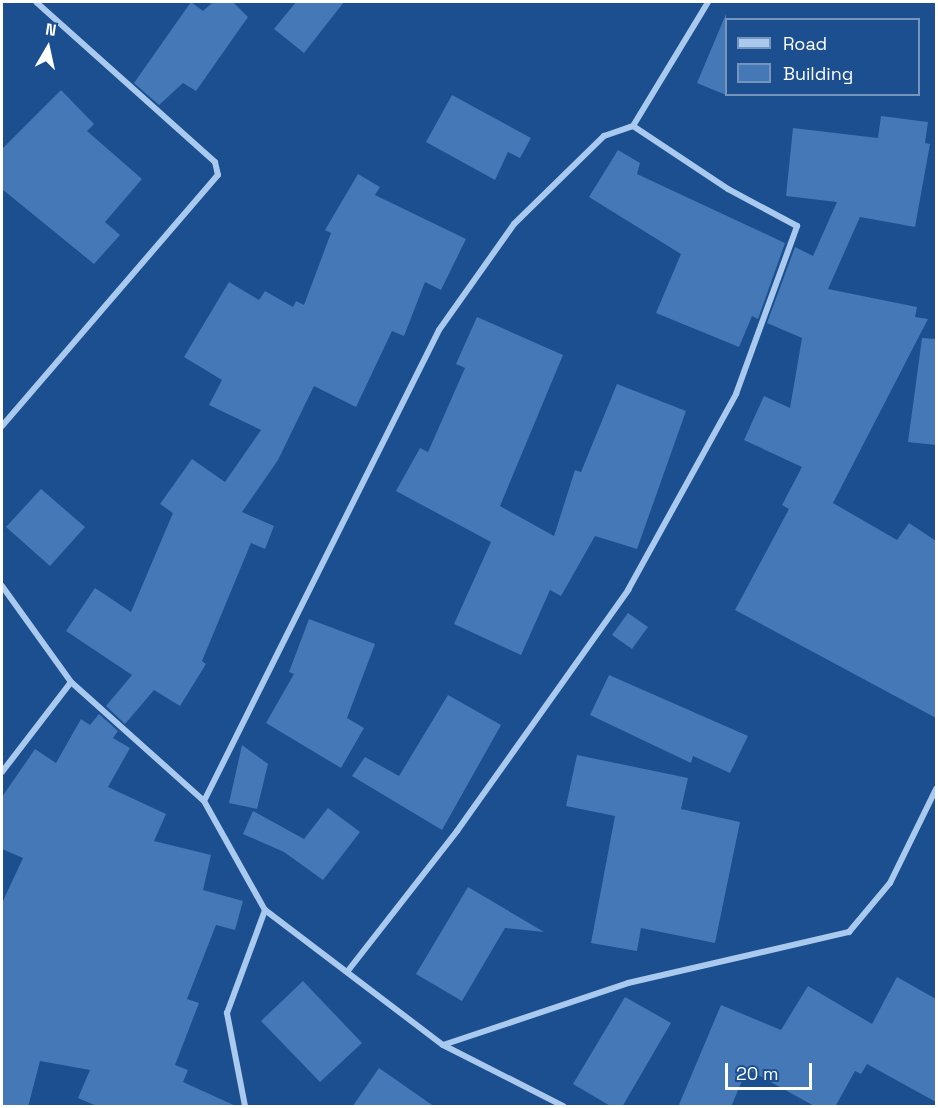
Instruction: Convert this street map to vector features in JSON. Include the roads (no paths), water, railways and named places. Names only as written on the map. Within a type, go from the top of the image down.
[{"type":"street","points":[[2,426],[218,175],[215,162],[36,2]]},
{"type":"street","points":[[204,801],[439,330],[514,224],[604,136],[633,126],[708,2]]},
{"type":"street","points":[[347,972],[457,831],[628,590],[736,394],[797,226],[728,189],[633,126]]},
{"type":"street","points":[[2,586],[71,682],[204,801],[265,910],[443,1045],[563,1107]]},
{"type":"street","points":[[2,772],[71,682]]},
{"type":"street","points":[[443,1045],[628,983],[849,932],[890,883],[936,789]]},
{"type":"street","points":[[244,1107],[227,1013],[265,910]]}]
